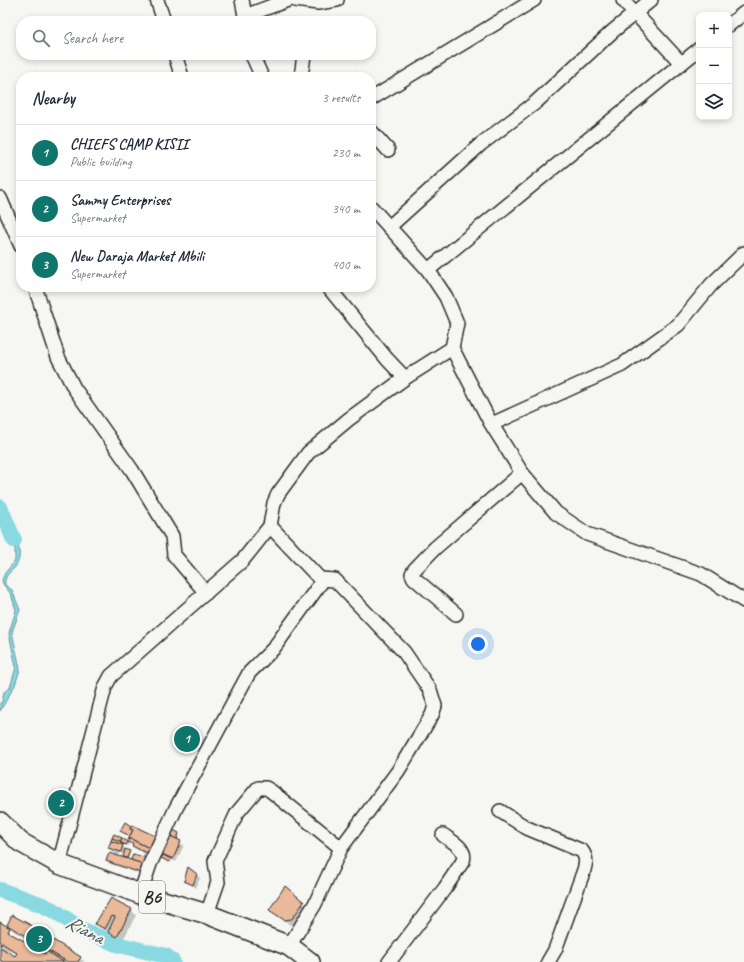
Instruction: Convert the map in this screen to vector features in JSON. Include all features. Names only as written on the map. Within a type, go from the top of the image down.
[{"type":"highway","name":"B6","points":[[0,822],[20,842],[59,864],[142,887],[206,914],[289,946],[310,962]]},
{"type":"street","points":[[157,0],[162,16]]},
{"type":"street","points":[[242,0],[245,16]]},
{"type":"street","points":[[252,16],[288,0]]},
{"type":"street","points":[[295,0],[318,3],[337,0]]},
{"type":"street","points":[[376,96],[534,0]]},
{"type":"street","points":[[623,0],[681,63]]},
{"type":"street","points":[[389,227],[481,144],[535,103],[635,12],[651,0]]},
{"type":"street","points":[[732,23],[744,13]]},
{"type":"street","points":[[428,270],[696,51]]},
{"type":"street","points":[[177,60],[180,72]]},
{"type":"street","points":[[254,60],[260,72]]},
{"type":"street","points":[[302,72],[303,60]]},
{"type":"street","points":[[376,137],[388,150]]},
{"type":"street","points":[[0,198],[16,235]]},
{"type":"street","points":[[376,213],[428,270],[446,297],[457,323],[452,348],[492,424],[522,473],[556,513],[587,534],[701,574],[744,601]]},
{"type":"street","points":[[492,424],[622,364],[678,325],[711,285],[744,253]]},
{"type":"street","points":[[36,292],[58,357],[74,388],[132,470],[172,536],[174,555],[206,593]]},
{"type":"street","points":[[332,292],[387,359],[405,378]]},
{"type":"street","points":[[59,864],[105,687],[111,676],[243,560],[270,526],[274,503],[278,494],[308,452],[349,419],[405,378],[452,348]]},
{"type":"street","points":[[456,614],[414,578],[412,574],[435,548],[522,473]]},
{"type":"street","points":[[270,526],[317,576],[323,580],[335,580],[404,652],[430,690],[435,706],[432,715],[398,771],[341,848],[315,904],[289,946]]},
{"type":"street","points":[[142,887],[150,864],[176,808],[249,673],[273,649],[323,580]]},
{"type":"street","points":[[206,914],[218,882],[215,861],[237,812],[258,788],[266,788],[341,848]]},
{"type":"street","points":[[500,811],[527,828],[582,851],[585,856],[586,863],[556,950],[548,962]]},
{"type":"street","points":[[389,962],[445,888],[463,861],[464,857],[462,850],[443,835]]},
{"type":"water","points":[[5,521],[18,543],[19,549],[18,561],[15,567],[6,576],[5,585],[12,590],[20,610],[12,632],[20,669],[15,685],[0,711],[0,703],[2,702],[4,692],[10,688],[16,667],[9,633],[16,610],[11,594],[3,584],[2,580],[5,573],[15,561],[15,544]]},
{"type":"building","points":[[125,822],[131,826],[130,829],[133,830],[130,836],[120,831]]},
{"type":"building","points":[[132,825],[157,837],[151,849],[129,838],[133,830],[130,829]]},
{"type":"building","points":[[171,829],[179,833],[177,839],[168,835]]},
{"type":"building","points":[[114,834],[122,838],[120,842],[112,838]]},
{"type":"building","points":[[168,835],[181,841],[173,859],[162,854]]},
{"type":"building","points":[[112,838],[124,843],[123,845],[111,841]]},
{"type":"building","points":[[122,838],[128,842],[126,845],[120,842]]},
{"type":"building","points":[[129,838],[151,849],[149,854],[132,846],[133,844],[128,842]]},
{"type":"building","points":[[111,841],[123,845],[121,852],[108,848]]},
{"type":"building","points":[[125,849],[130,851],[127,858],[123,857]]},
{"type":"building","points":[[109,853],[144,864],[141,873],[106,861]]},
{"type":"building","points":[[133,854],[147,858],[146,865],[131,860]]},
{"type":"building","points":[[163,855],[171,859],[169,862],[161,858]]},
{"type":"building","points":[[188,867],[197,874],[193,885],[184,881]]},
{"type":"building","points":[[285,886],[304,902],[292,919],[284,920],[269,910]]},
{"type":"building","points":[[111,898],[132,909],[117,937],[108,932],[115,917],[112,916],[105,929],[95,924]]},
{"type":"building","points":[[12,915],[49,935],[48,937],[81,957],[78,962],[68,962],[42,947],[39,951],[45,954],[46,951],[64,962],[3,962],[0,960],[0,947],[15,956],[17,953],[2,943],[0,946],[0,922],[10,928],[8,932],[24,941],[27,937],[7,925]]},
{"type":"waterway","points":[[0,507],[14,540]]},
{"type":"waterway","name":"Riana","points":[[0,890],[40,904],[55,911],[81,929],[116,944],[166,956],[173,962]]},
{"type":"place","name":"CHIEFS CAMP KISII","points":[[187,739]]},
{"type":"place","name":"Sammy Enterprises","points":[[61,803]]},
{"type":"place","name":"New Daraja Market Mbili","points":[[39,939]]}]
